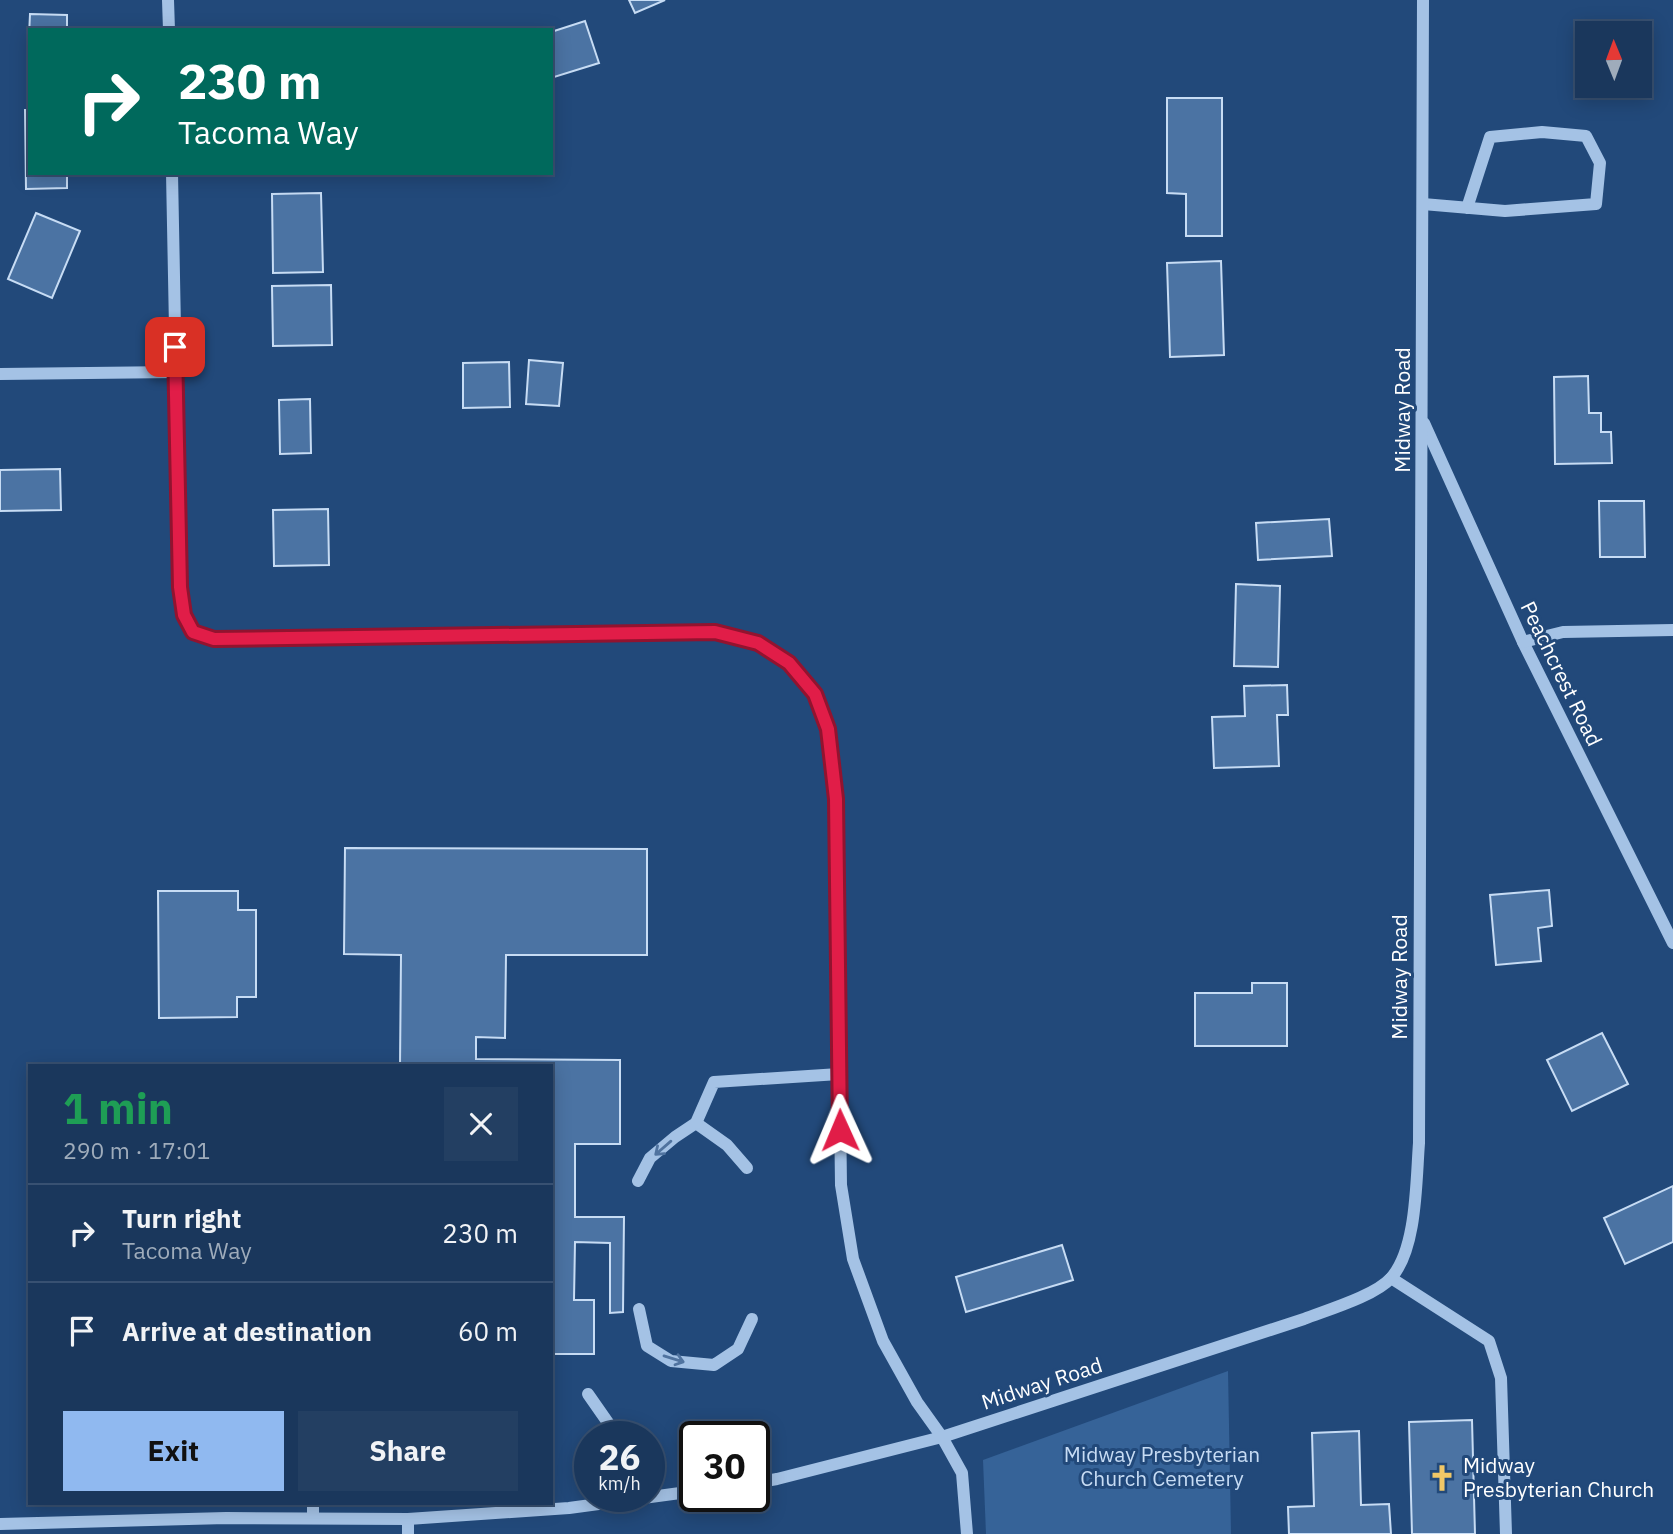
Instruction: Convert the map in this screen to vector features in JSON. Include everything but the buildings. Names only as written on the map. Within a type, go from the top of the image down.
[{"type":"street","points":[[168,0],[169,28]]},
{"type":"street","name":"Midway Road","points":[[770,1480],[942,1437],[1358,1299],[1391,1278],[1410,1242],[1419,1143],[1423,0]]},
{"type":"street","points":[[1423,204],[1467,208],[1505,211],[1596,204],[1600,163],[1586,136],[1542,132],[1490,138],[1467,208]]},
{"type":"street","points":[[172,175],[180,587],[184,615],[193,632],[214,639],[715,632],[758,643],[789,663],[815,694],[828,729],[836,799],[841,1185],[853,1259],[883,1341],[917,1402],[942,1437],[962,1473],[967,1534]]},
{"type":"street","points":[[0,374],[176,372]]},
{"type":"street","name":"Peachcrest Road","points":[[1422,419],[1522,642],[1673,943]]},
{"type":"street","points":[[1522,642],[1563,632],[1673,630]]},
{"type":"street","points":[[638,1181],[650,1158],[696,1123],[714,1082],[839,1074]]},
{"type":"street","points":[[696,1123],[727,1145],[747,1168]]},
{"type":"street","points":[[1391,1278],[1489,1340],[1502,1378],[1507,1534]]},
{"type":"street","points":[[639,1309],[647,1346],[671,1361],[714,1365],[738,1349],[752,1320]]},
{"type":"street","points":[[588,1394],[607,1421]]},
{"type":"street","points":[[313,1505],[313,1518]]},
{"type":"street","points":[[0,1524],[226,1518],[408,1519],[574,1507]]},
{"type":"street","points":[[408,1519],[408,1534]]},
{"type":"green space","name":"Midway Presbyterian Church Cemetery","points":[[1228,1371],[1231,1534],[986,1534],[983,1460]]},
{"type":"place","name":"Midway Presbyterian Church","points":[[1442,1478]]},
{"type":"route","points":[[175,347],[180,587],[184,615],[193,632],[214,639],[715,632],[758,643],[789,663],[815,694],[828,729],[836,799],[840,1130]]}]
